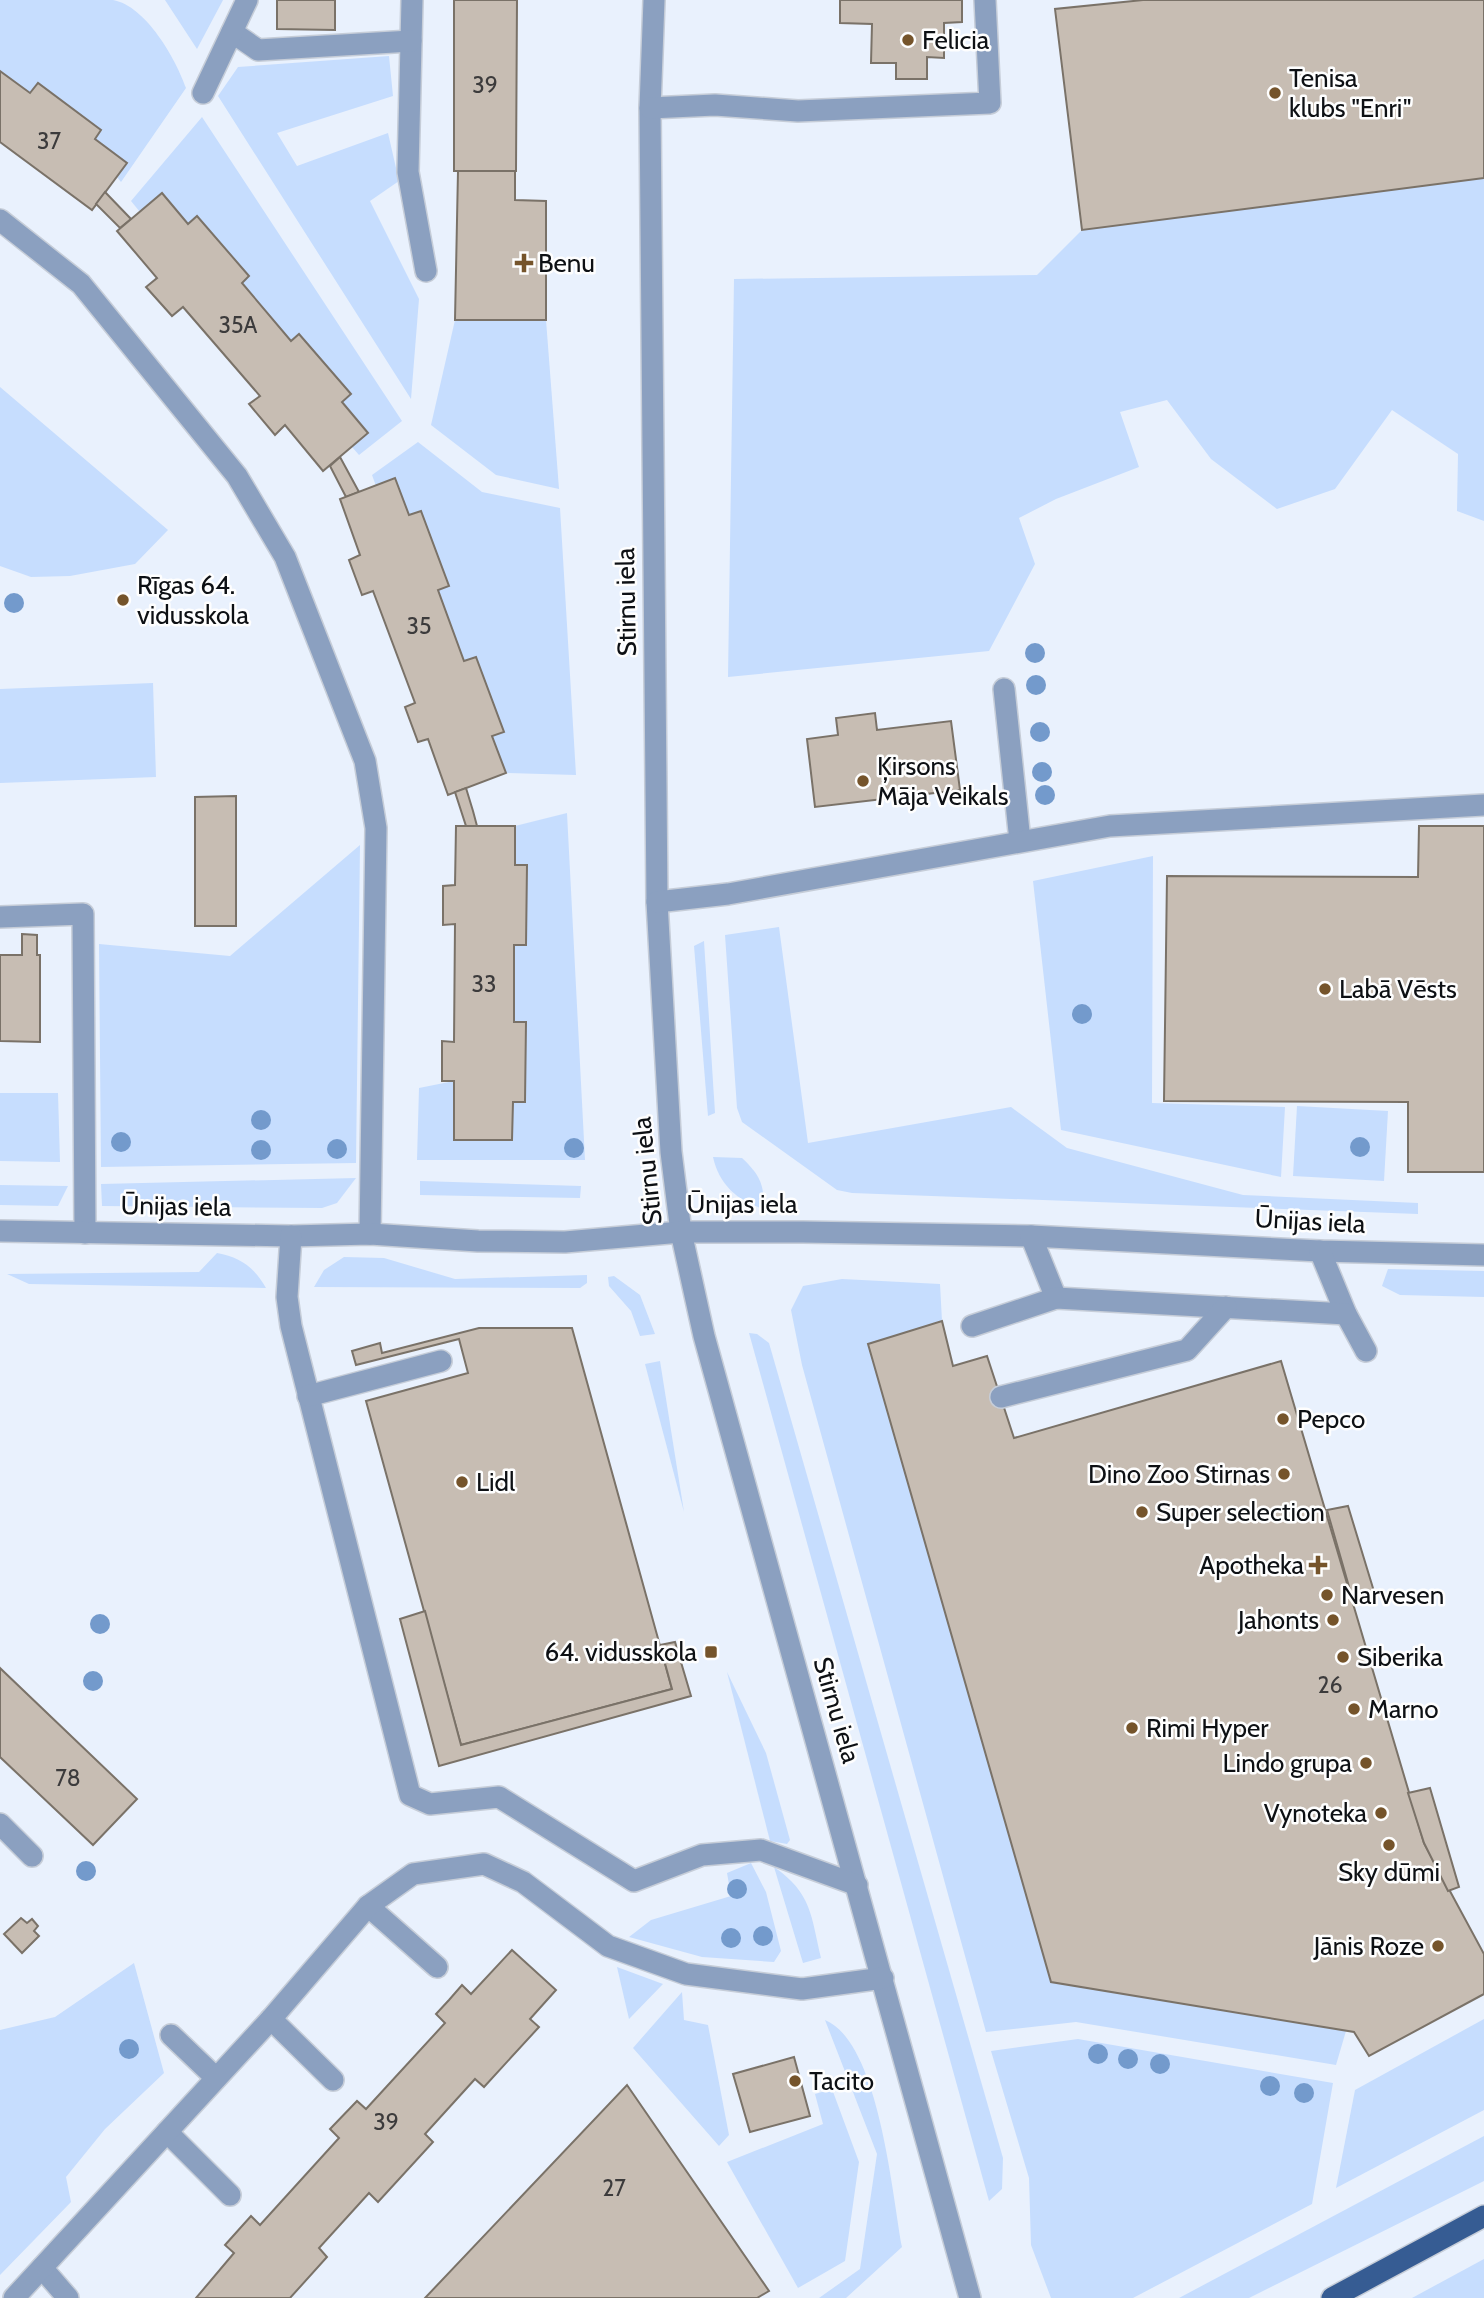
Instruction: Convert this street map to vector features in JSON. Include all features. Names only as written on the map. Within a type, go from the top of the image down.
[{"type":"main road","points":[[1332,2298],[1484,2217]]},
{"type":"street","points":[[203,93],[247,0]]},
{"type":"street","points":[[412,0],[408,172],[426,271]]},
{"type":"street","name":"Stirnu iela","points":[[654,0],[650,108],[657,902],[671,1152],[681,1232],[704,1336],[970,2298]]},
{"type":"street","points":[[650,108],[715,105],[798,111],[990,103],[985,0]]},
{"type":"street","points":[[232,32],[258,50],[411,41]]},
{"type":"street","points":[[0,219],[81,284],[237,476],[285,557],[365,761],[376,828],[370,1234]]},
{"type":"street","points":[[1004,689],[1020,841]]},
{"type":"street","points":[[657,902],[823,878],[1110,826],[1484,805]]},
{"type":"street","points":[[0,917],[82,915],[85,1233]]},
{"type":"street","name":"Ūnijas iela","points":[[0,1231],[291,1236],[370,1234],[565,1242],[681,1232],[1031,1236],[1320,1251],[1484,1255]]},
{"type":"street","points":[[291,1236],[287,1297],[308,1396],[410,1795],[430,1804],[499,1797],[634,1881],[702,1855],[751,1850],[792,1860],[857,1885]]},
{"type":"street","points":[[1031,1236],[1056,1298]]},
{"type":"street","points":[[1320,1251],[1346,1314],[1366,1351]]},
{"type":"street","points":[[972,1326],[1056,1298],[1346,1314]]},
{"type":"street","points":[[1001,1397],[1188,1350],[1226,1307]]},
{"type":"street","points":[[308,1396],[441,1361]]},
{"type":"street","points":[[0,1824],[33,1856]]},
{"type":"street","points":[[14,2298],[271,2019],[368,1906],[413,1874],[484,1864],[523,1882],[608,1946],[686,1973],[802,1989],[883,1978]]},
{"type":"street","points":[[368,1906],[437,1967]]},
{"type":"street","points":[[271,2019],[333,2080]]},
{"type":"street","points":[[171,2035],[216,2078]]},
{"type":"street","points":[[167,2132],[230,2195]]},
{"type":"street","points":[[42,2267],[68,2298]]},
{"type":"shaded area","points":[[0,0],[113,0],[137,12],[158,35],[186,88],[121,182],[117,177],[127,163],[95,139],[101,130],[38,84],[30,93],[0,71]]},
{"type":"shaded area","points":[[165,0],[223,0],[197,49]]},
{"type":"shaded area","points":[[389,56],[393,96],[277,133],[297,166],[388,133],[399,181],[370,201],[419,299],[411,399],[218,96],[238,67]]},
{"type":"shaded area","points":[[202,117],[402,421],[359,455],[352,447],[368,433],[342,402],[351,394],[291,341],[242,283],[249,276],[197,217],[188,224],[140,212],[131,201]]},
{"type":"shaded area","points":[[1484,178],[1484,521],[1457,511],[1458,454],[1392,410],[1335,489],[1277,509],[1211,459],[1167,400],[1120,412],[1139,467],[1056,499],[1019,518],[1035,564],[989,651],[728,677],[734,279],[1037,275],[1082,230]]},
{"type":"shaded area","points":[[455,320],[546,320],[559,489],[496,475],[431,425]]},
{"type":"shaded area","points":[[0,387],[168,530],[135,564],[70,576],[31,577],[0,566]]},
{"type":"shaded area","points":[[418,442],[482,492],[560,508],[576,775],[506,773],[492,736],[503,732],[464,661],[438,590],[449,585],[421,512],[409,515],[395,479],[376,486],[372,475]]},
{"type":"shaded area","points":[[153,683],[156,777],[0,783],[0,689]]},
{"type":"shaded area","points":[[567,813],[585,1160],[417,1160],[419,1088],[454,1081],[454,1140],[512,1140],[513,1102],[525,1101],[526,1022],[514,1022],[514,945],[526,945],[527,866],[515,865],[515,826]]},
{"type":"shaded area","points":[[360,845],[356,1163],[101,1167],[99,944],[230,956]]},
{"type":"shaded area","points":[[1153,856],[1152,1103],[1285,1107],[1281,1177],[1061,1130],[1033,881]]},
{"type":"shaded area","points":[[779,927],[808,1143],[1011,1107],[1067,1148],[1243,1195],[1418,1203],[1418,1214],[852,1193],[837,1190],[742,1122],[737,1108],[725,935]]},
{"type":"shaded area","points":[[704,941],[715,1113],[708,1116],[694,946]]},
{"type":"shaded area","points":[[0,1093],[58,1093],[60,1162],[0,1161]]},
{"type":"shaded area","points":[[1297,1106],[1388,1111],[1384,1181],[1293,1176]]},
{"type":"shaded area","points":[[713,1157],[742,1158],[748,1164],[760,1181],[764,1209],[745,1201],[731,1190],[720,1175]]},
{"type":"shaded area","points":[[356,1178],[337,1203],[322,1208],[102,1206],[101,1184]]},
{"type":"shaded area","points":[[420,1181],[581,1186],[580,1198],[420,1195]]},
{"type":"shaded area","points":[[0,1185],[68,1186],[58,1206],[0,1205]]},
{"type":"shaded area","points":[[217,1253],[246,1264],[266,1288],[29,1284],[7,1274],[199,1272]]},
{"type":"shaded area","points":[[344,1257],[384,1258],[455,1279],[587,1275],[587,1283],[580,1288],[314,1287],[324,1270]]},
{"type":"shaded area","points":[[1388,1269],[1484,1271],[1484,1297],[1400,1295],[1382,1286]]},
{"type":"shaded area","points":[[614,1276],[640,1295],[655,1334],[640,1336],[631,1311],[609,1286],[608,1277]]},
{"type":"shaded area","points":[[842,1279],[940,1284],[942,1321],[868,1344],[1051,1982],[1346,2031],[1336,2065],[1076,2022],[986,2032],[802,1365],[791,1310],[803,1286]]},
{"type":"shaded area","points":[[749,1333],[757,1334],[769,1343],[1003,2158],[1002,2189],[989,2201]]},
{"type":"shaded area","points":[[660,1361],[684,1512],[645,1364]]},
{"type":"shaded area","points":[[727,1672],[766,1753],[790,1840],[787,1844],[770,1841]]},
{"type":"shaded area","points":[[751,1863],[766,1892],[781,1951],[774,1962],[702,1957],[629,1937],[651,1920],[731,1896],[727,1873]]},
{"type":"shaded area","points":[[774,1867],[796,1886],[803,1896],[812,1918],[821,1958],[803,1963]]},
{"type":"shaded area","points":[[134,1963],[164,2073],[105,2129],[66,2177],[71,2202],[0,2275],[0,2030],[55,2017]]},
{"type":"shaded area","points":[[617,1967],[663,1984],[629,2019]]},
{"type":"shaded area","points":[[682,1992],[684,2020],[708,2025],[729,2135],[719,2146],[633,2048]]},
{"type":"shaded area","points":[[1484,2019],[1484,2110],[1336,2188],[1355,2090]]},
{"type":"shaded area","points":[[825,2020],[843,2034],[858,2057],[870,2087],[887,2157],[902,2247],[846,2298],[819,2298],[860,2269],[877,2154]]},
{"type":"shaded area","points":[[1078,2039],[1333,2083],[1312,2204],[1133,2298],[1051,2298],[1031,2245],[1029,2178],[991,2051]]},
{"type":"shaded area","points":[[832,2089],[859,2162],[845,2261],[798,2288],[727,2162],[823,2124],[815,2094]]},
{"type":"shaded area","points":[[1484,2136],[1484,2181],[1249,2298],[1179,2298]]},
{"type":"shaded area","points":[[1484,2259],[1484,2298],[1412,2298]]},
{"type":"building","points":[[277,0],[335,0],[335,30],[277,29]]},
{"type":"building","points":[[454,0],[517,0],[516,171],[454,171]]},
{"type":"building","name":"Felicia","points":[[840,0],[962,0],[962,22],[944,23],[944,58],[927,57],[927,79],[896,79],[896,63],[871,63],[872,24],[840,23]]},
{"type":"building","name":"Tenisa klubs \"Enri\"","points":[[1143,0],[1484,0],[1484,178],[1082,230],[1055,9]]},
{"type":"building","points":[[0,71],[30,93],[38,83],[101,130],[95,139],[127,163],[92,210],[0,142]]},
{"type":"building","points":[[458,171],[515,171],[515,200],[546,201],[546,320],[455,320]]},
{"type":"building","points":[[105,192],[131,219],[120,228],[96,204]]},
{"type":"building","points":[[162,193],[188,224],[197,216],[249,276],[242,283],[291,341],[299,334],[351,394],[342,402],[368,433],[323,471],[285,425],[275,435],[249,404],[260,396],[183,307],[172,316],[146,287],[157,278],[117,231]]},
{"type":"building","points":[[340,457],[359,492],[346,497],[330,466]]},
{"type":"building","points":[[395,478],[409,515],[421,511],[449,586],[438,590],[464,661],[476,657],[504,732],[492,736],[506,773],[448,795],[428,739],[418,742],[405,707],[415,703],[373,591],[362,595],[349,560],[360,555],[340,499]]},
{"type":"building","points":[[875,713],[877,730],[951,721],[960,790],[815,807],[807,739],[838,735],[836,718]]},
{"type":"building","points":[[466,788],[477,826],[466,826],[455,792]]},
{"type":"building","points":[[236,796],[236,926],[195,926],[195,797]]},
{"type":"building","points":[[456,826],[515,826],[515,865],[527,865],[526,945],[514,945],[514,1022],[526,1022],[525,1102],[513,1102],[512,1140],[454,1140],[454,1081],[442,1081],[442,1041],[454,1042],[455,924],[443,925],[443,886],[455,885]]},
{"type":"building","name":"Labā Vēsts","points":[[1419,826],[1484,826],[1484,1172],[1408,1172],[1408,1102],[1164,1101],[1167,876],[1418,877]]},
{"type":"building","points":[[22,934],[37,935],[37,955],[40,955],[40,1042],[0,1041],[0,955],[22,955]]},
{"type":"building","points":[[942,1321],[953,1366],[987,1356],[1014,1438],[1281,1361],[1424,1843],[1484,1954],[1484,1994],[1369,2056],[1354,2032],[1051,1982],[868,1344]]},
{"type":"building","points":[[479,1328],[572,1328],[672,1689],[461,1745],[366,1401],[468,1373],[459,1339],[356,1365],[352,1351],[380,1343],[382,1353]]},
{"type":"building","points":[[1348,1506],[1376,1598],[1354,1604],[1327,1510]]},
{"type":"building","points":[[425,1611],[461,1745],[672,1689],[660,1645],[675,1642],[691,1696],[439,1766],[400,1619]]},
{"type":"building","points":[[0,1668],[137,1799],[93,1845],[0,1757]]},
{"type":"building","points":[[1430,1788],[1459,1887],[1448,1891],[1424,1843],[1408,1793]]},
{"type":"building","points":[[21,1918],[27,1923],[32,1919],[38,1926],[34,1931],[39,1936],[22,1953],[4,1934]]},
{"type":"building","points":[[512,1950],[556,1990],[530,2019],[539,2027],[484,2087],[475,2079],[425,2134],[433,2142],[378,2202],[369,2193],[319,2248],[327,2257],[290,2298],[196,2298],[234,2253],[225,2245],[251,2216],[260,2225],[339,2138],[330,2129],[357,2101],[366,2109],[445,2023],[436,2014],[462,1985],[471,1994]]},
{"type":"building","points":[[794,2057],[810,2116],[750,2132],[733,2074]]},
{"type":"building","points":[[627,2085],[769,2291],[757,2298],[425,2298]]},
{"type":"place","name":"Felicia","points":[[908,40]]},
{"type":"place","name":"Tenisa klubs \"Enri\"","points":[[1275,93]]},
{"type":"place","name":"Benu","points":[[524,263]]},
{"type":"place","name":"Rīgas 64. vidusskola","points":[[123,600]]},
{"type":"place","name":"Ķirsons Māja Veikals","points":[[863,781]]},
{"type":"place","name":"Labā Vēsts","points":[[1325,989]]},
{"type":"place","name":"Pepco","points":[[1283,1419]]},
{"type":"place","name":"Dino Zoo Stirnas","points":[[1284,1474]]},
{"type":"place","name":"Lidl","points":[[462,1482]]},
{"type":"place","name":"Super selection","points":[[1142,1512]]},
{"type":"place","name":"Apotheka","points":[[1318,1565]]},
{"type":"place","name":"Narvesen","points":[[1327,1595]]},
{"type":"place","name":"Jahonts","points":[[1333,1620]]},
{"type":"place","name":"64. vidusskola","points":[[711,1652]]},
{"type":"place","name":"Siberika","points":[[1343,1657]]},
{"type":"place","name":"Marno","points":[[1354,1709]]},
{"type":"place","name":"Rimi Hyper","points":[[1132,1728]]},
{"type":"place","name":"Lindo grupa","points":[[1366,1763]]},
{"type":"place","name":"Vynoteka","points":[[1381,1813]]},
{"type":"place","name":"Sky dūmi","points":[[1389,1845]]},
{"type":"place","name":"Jānis Roze","points":[[1438,1946]]},
{"type":"place","name":"Tacito","points":[[795,2081]]}]
